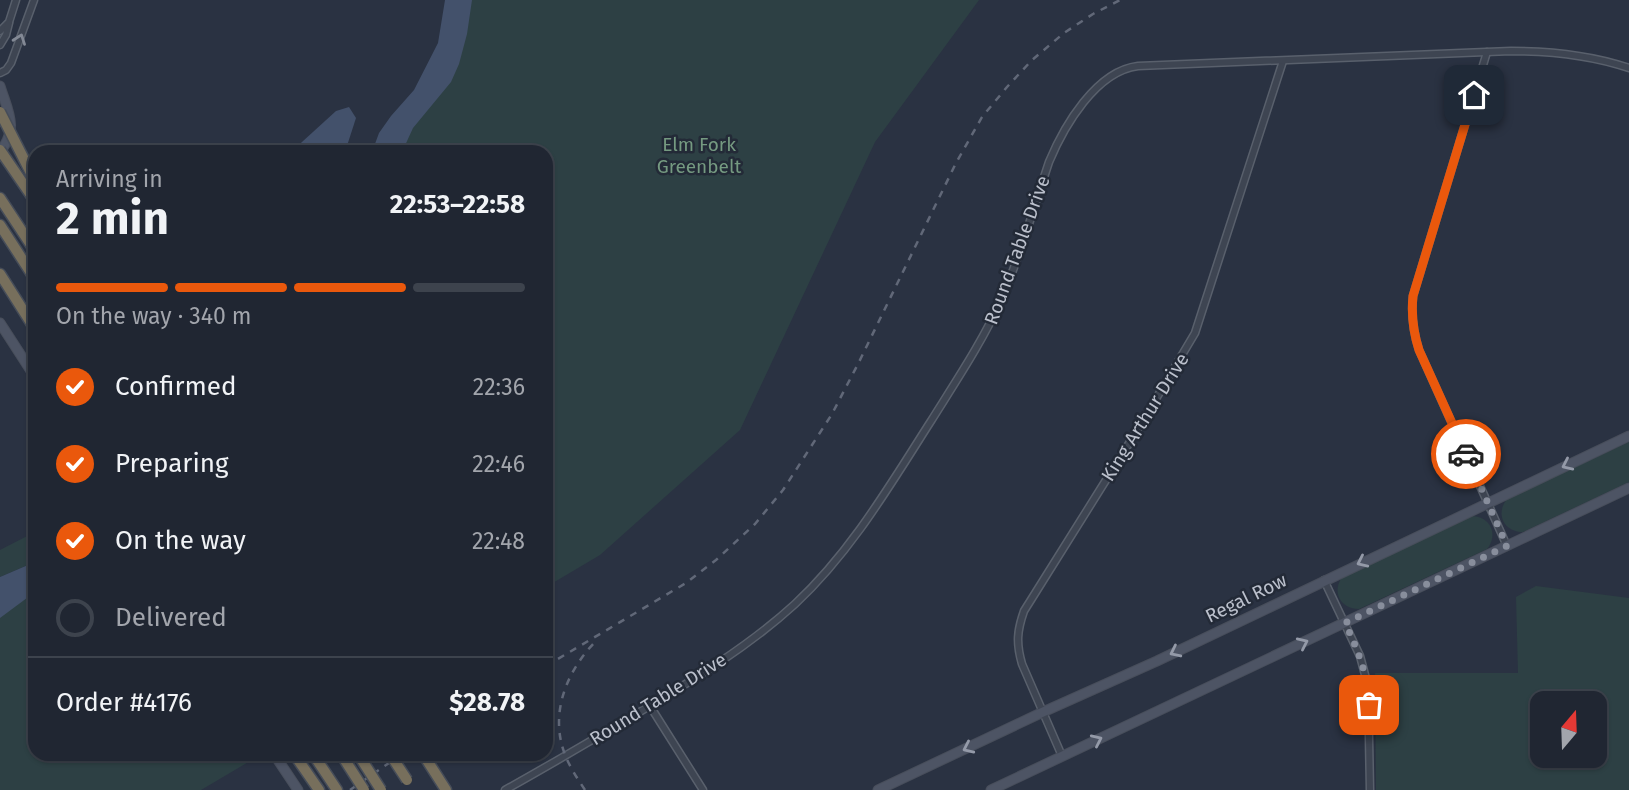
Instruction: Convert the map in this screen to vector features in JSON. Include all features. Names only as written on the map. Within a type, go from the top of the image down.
[{"type":"highway","points":[[0,112],[28,167]]},
{"type":"highway","points":[[0,151],[28,191]]},
{"type":"highway","points":[[0,198],[28,240]]},
{"type":"highway","points":[[0,225],[28,268]]},
{"type":"highway","points":[[0,274],[28,318]]},
{"type":"highway","points":[[299,761],[319,790]]},
{"type":"highway","points":[[318,761],[337,790]]},
{"type":"highway","points":[[345,761],[364,790]]},
{"type":"highway","points":[[362,761],[381,790]]},
{"type":"highway","points":[[395,761],[410,785]]},
{"type":"highway","points":[[427,761],[446,790]]},
{"type":"main road","points":[[0,86],[11,124],[10,137],[0,151]]},
{"type":"main road","points":[[0,323],[28,366]]},
{"type":"main road","name":"Regal Row","points":[[878,790],[1157,661],[1629,436]]},
{"type":"main road","points":[[991,790],[1629,488]]},
{"type":"main road","points":[[279,761],[298,790]]},
{"type":"street","points":[[0,45],[6,35],[16,0]]},
{"type":"street","points":[[0,74],[11,63],[34,0]]},
{"type":"street","points":[[0,31],[9,22]]},
{"type":"street","name":"Round Table Drive","points":[[505,790],[718,664],[777,619],[823,576],[862,527],[986,332],[1007,287],[1053,152],[1073,116],[1111,75],[1131,67],[1523,51],[1572,54],[1629,68]]},
{"type":"street","points":[[1487,52],[1413,296],[1411,314],[1419,350],[1507,546]]},
{"type":"street","name":"King Arthur Drive","points":[[1062,756],[1017,648],[1018,630],[1024,611],[1195,333],[1283,61]]},
{"type":"street","points":[[1324,580],[1360,656],[1368,686],[1370,790]]},
{"type":"street","points":[[650,706],[703,790]]},
{"type":"green space","name":"Elm Fork Greenbelt","points":[[455,0],[979,0],[875,142],[740,430],[600,555],[553,583],[553,145],[397,145],[445,70]]},
{"type":"green space","points":[[1629,442],[1629,482],[1523,532],[1506,526],[1502,510],[1507,499]]},
{"type":"green space","points":[[1471,516],[1483,519],[1491,527],[1492,538],[1487,549],[1359,609],[1342,603],[1338,587],[1343,576]]},
{"type":"green space","points":[[28,536],[28,565],[0,577],[0,550]]},
{"type":"green space","points":[[1536,586],[1629,598],[1629,790],[1376,790],[1375,673],[1518,673],[1516,597]]},
{"type":"green space","points":[[28,589],[28,761],[250,761],[201,790],[0,790],[0,608]]},
{"type":"water","points":[[445,0],[472,0],[467,34],[451,82],[413,128],[405,145],[375,145],[391,116],[414,90],[438,43]]},
{"type":"water","points":[[349,107],[356,118],[347,145],[299,145],[336,111]]},
{"type":"water","points":[[28,565],[28,597],[0,618],[0,577]]},
{"type":"railway","points":[[553,662],[686,583],[755,524],[783,490],[832,414],[956,163],[982,117],[1032,60],[1064,33],[1120,0]]},
{"type":"railway","points":[[585,790],[564,752],[560,737],[560,707],[569,679],[595,642]]},
{"type":"railway","points":[[350,790],[392,761]]},
{"type":"way so far","points":[[1369,705],[1368,686],[1360,656],[1345,623],[1507,546],[1466,454]]},
{"type":"route","points":[[1466,454],[1419,350],[1411,314],[1413,296],[1474,95]]}]
